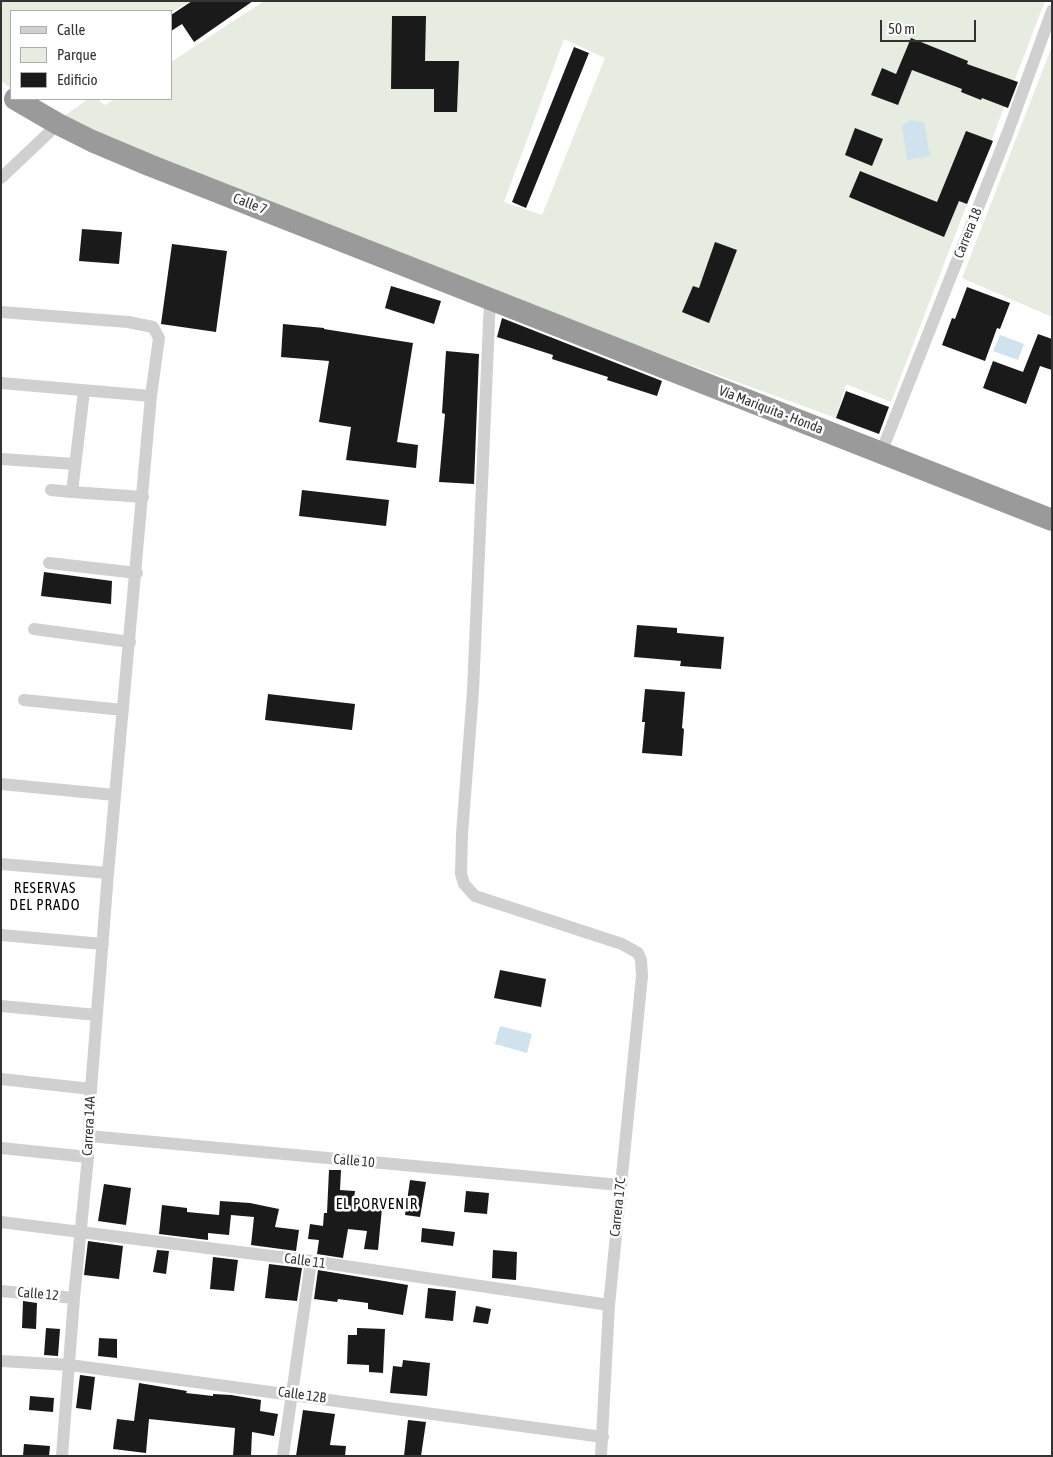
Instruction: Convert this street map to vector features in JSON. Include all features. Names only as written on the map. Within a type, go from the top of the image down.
[{"type":"highway","name":"Calle 7","points":[[17,100],[92,141],[149,165],[490,299]]},
{"type":"highway","name":"Vía Mariquita - Honda","points":[[490,299],[1052,520]]},
{"type":"street","name":"Carrera 18","points":[[881,453],[1008,132],[1052,11]]},
{"type":"street","points":[[1,178],[58,124]]},
{"type":"street","name":"Carrera 17C","points":[[490,299],[473,691],[462,834],[461,874],[464,884],[475,896],[622,944],[638,953],[641,960],[642,976],[609,1305],[602,1456]]},
{"type":"street","name":"Carrera 14A","points":[[1,312],[128,322],[153,326],[159,338],[108,873],[91,1089],[88,1157],[74,1298],[62,1456]]},
{"type":"street","points":[[1,383],[152,396]]},
{"type":"street","points":[[72,492],[84,391]]},
{"type":"street","points":[[1,459],[75,464]]},
{"type":"street","points":[[51,490],[143,497]]},
{"type":"street","points":[[49,563],[137,573]]},
{"type":"street","points":[[34,629],[130,642]]},
{"type":"street","points":[[24,700],[123,710]]},
{"type":"street","points":[[1,784],[115,795]]},
{"type":"street","points":[[1,864],[108,873]]},
{"type":"street","points":[[1,935],[103,944]]},
{"type":"street","points":[[1,1006],[97,1015]]},
{"type":"street","points":[[1,1079],[91,1089]]},
{"type":"street","name":"Calle 10","points":[[88,1136],[620,1185]]},
{"type":"street","points":[[1,1148],[88,1157]]},
{"type":"street","name":"Calle 11","points":[[1,1222],[311,1261],[609,1305]]},
{"type":"street","points":[[283,1456],[311,1261]]},
{"type":"street","name":"Calle 12","points":[[1,1291],[74,1298]]},
{"type":"street","name":"Calle 12B","points":[[1,1361],[70,1364],[603,1437]]},
{"type":"green space","points":[[1,1],[190,1],[172,12],[172,10],[10,10],[10,87],[1,81]]},
{"type":"green space","points":[[264,1],[1045,1],[891,402],[846,384],[836,418],[474,286],[60,119],[87,100],[98,100],[105,105],[113,100],[172,100],[172,61]],"holes":[[[564,39],[605,58],[542,215],[504,202]]]},
{"type":"green space","points":[[1052,46],[1052,317],[962,278]]},
{"type":"water","points":[[910,120],[924,122],[930,156],[907,160],[902,126]]},
{"type":"water","points":[[1000,335],[1024,344],[1018,360],[993,351]]},
{"type":"water","points":[[500,1026],[532,1034],[527,1053],[495,1044]]},
{"type":"building","points":[[192,1],[253,1],[194,42],[182,24],[172,30],[172,14]]},
{"type":"building","points":[[392,16],[426,16],[425,61],[459,61],[457,112],[434,112],[434,89],[391,89]]},
{"type":"building","points":[[911,38],[968,61],[967,64],[1018,82],[1008,108],[982,98],[981,100],[961,92],[962,89],[912,70],[898,105],[871,95],[882,68],[896,74]]},
{"type":"building","points":[[574,47],[589,53],[526,208],[512,202]]},
{"type":"building","points":[[855,128],[883,139],[872,166],[845,155]]},
{"type":"building","points":[[966,131],[993,141],[967,204],[959,201],[944,237],[849,197],[860,171],[937,202]]},
{"type":"building","points":[[82,229],[122,232],[119,264],[79,261]]},
{"type":"building","points":[[715,242],[737,250],[709,323],[682,312],[693,286],[699,288]]},
{"type":"building","points":[[172,244],[227,251],[216,332],[161,324]]},
{"type":"building","points":[[391,286],[441,301],[434,324],[385,308]]},
{"type":"building","points":[[967,287],[1010,303],[1000,329],[997,328],[985,361],[942,345],[952,318],[955,319]]},
{"type":"building","points":[[502,318],[662,381],[657,396],[607,380],[608,377],[552,359],[553,355],[497,337]]},
{"type":"building","points":[[283,324],[324,328],[413,343],[397,442],[418,445],[416,468],[346,460],[351,427],[319,422],[329,361],[281,357]]},
{"type":"building","points":[[1038,334],[1052,339],[1052,370],[1040,366],[1026,404],[983,388],[993,361],[1023,372]]},
{"type":"building","points":[[446,351],[479,354],[474,484],[439,482],[445,414],[442,413]]},
{"type":"building","points":[[846,391],[889,407],[879,434],[836,418]]},
{"type":"building","points":[[302,490],[389,500],[386,526],[299,516]]},
{"type":"building","points":[[44,572],[112,581],[111,604],[41,596]]},
{"type":"building","points":[[637,625],[677,628],[677,633],[724,637],[721,669],[680,666],[681,661],[634,657]]},
{"type":"building","points":[[645,689],[685,692],[682,756],[642,753],[645,722],[642,722]]},
{"type":"building","points":[[268,694],[355,704],[352,730],[265,720]]},
{"type":"building","points":[[500,970],[546,979],[541,1007],[494,998]]},
{"type":"building","points":[[329,1170],[341,1170],[340,1190],[355,1191],[353,1206],[382,1208],[378,1250],[364,1249],[367,1231],[348,1229],[343,1258],[317,1254],[319,1240],[308,1239],[310,1224],[323,1226],[324,1213],[327,1213]]},
{"type":"building","points":[[410,1180],[426,1182],[420,1217],[405,1215]]},
{"type":"building","points":[[104,1184],[131,1188],[126,1225],[98,1221]]},
{"type":"building","points":[[466,1191],[489,1193],[487,1214],[464,1212]]},
{"type":"building","points":[[220,1201],[250,1203],[279,1209],[275,1227],[299,1230],[296,1251],[251,1245],[254,1217],[231,1215],[229,1235],[208,1233],[208,1240],[159,1234],[162,1205],[187,1208],[187,1212],[219,1215]]},
{"type":"building","points":[[422,1228],[455,1232],[453,1246],[421,1242]]},
{"type":"building","points":[[88,1241],[123,1246],[119,1279],[84,1275]]},
{"type":"building","points":[[157,1250],[169,1251],[166,1274],[153,1272]]},
{"type":"building","points":[[493,1250],[517,1252],[516,1280],[492,1278]]},
{"type":"building","points":[[213,1257],[238,1260],[234,1291],[210,1289]]},
{"type":"building","points":[[269,1264],[302,1268],[297,1301],[265,1298]]},
{"type":"building","points":[[318,1270],[408,1285],[403,1315],[368,1309],[368,1303],[338,1299],[337,1302],[314,1299]]},
{"type":"building","points":[[428,1288],[456,1291],[453,1321],[425,1318]]},
{"type":"building","points":[[23,1301],[37,1303],[36,1329],[22,1328]]},
{"type":"building","points":[[476,1306],[491,1309],[488,1324],[473,1322]]},
{"type":"building","points":[[46,1328],[60,1329],[58,1356],[44,1355]]},
{"type":"building","points":[[357,1328],[385,1329],[383,1373],[369,1372],[369,1365],[347,1364],[348,1335],[357,1335]]},
{"type":"building","points":[[99,1338],[117,1339],[117,1358],[98,1356]]},
{"type":"building","points":[[403,1360],[430,1363],[427,1396],[390,1393],[393,1366],[402,1367]]},
{"type":"building","points":[[80,1375],[95,1377],[91,1410],[76,1408]]},
{"type":"building","points":[[139,1383],[187,1391],[186,1393],[213,1396],[213,1394],[231,1395],[261,1400],[260,1411],[278,1414],[274,1436],[252,1432],[251,1456],[233,1456],[235,1428],[149,1419],[146,1453],[113,1449],[117,1419],[134,1421]]},
{"type":"building","points":[[30,1396],[54,1398],[53,1412],[29,1410]]},
{"type":"building","points":[[303,1410],[335,1414],[330,1445],[346,1446],[345,1456],[296,1456]]},
{"type":"building","points":[[408,1420],[426,1422],[421,1456],[404,1456]]},
{"type":"building","points":[[24,1444],[50,1446],[49,1456],[23,1456]]},
{"type":"district","name":"RESERVAS DEL PRADO","points":[[45,896]]},
{"type":"district","name":"EL PORVENIR","points":[[377,1204]]}]
